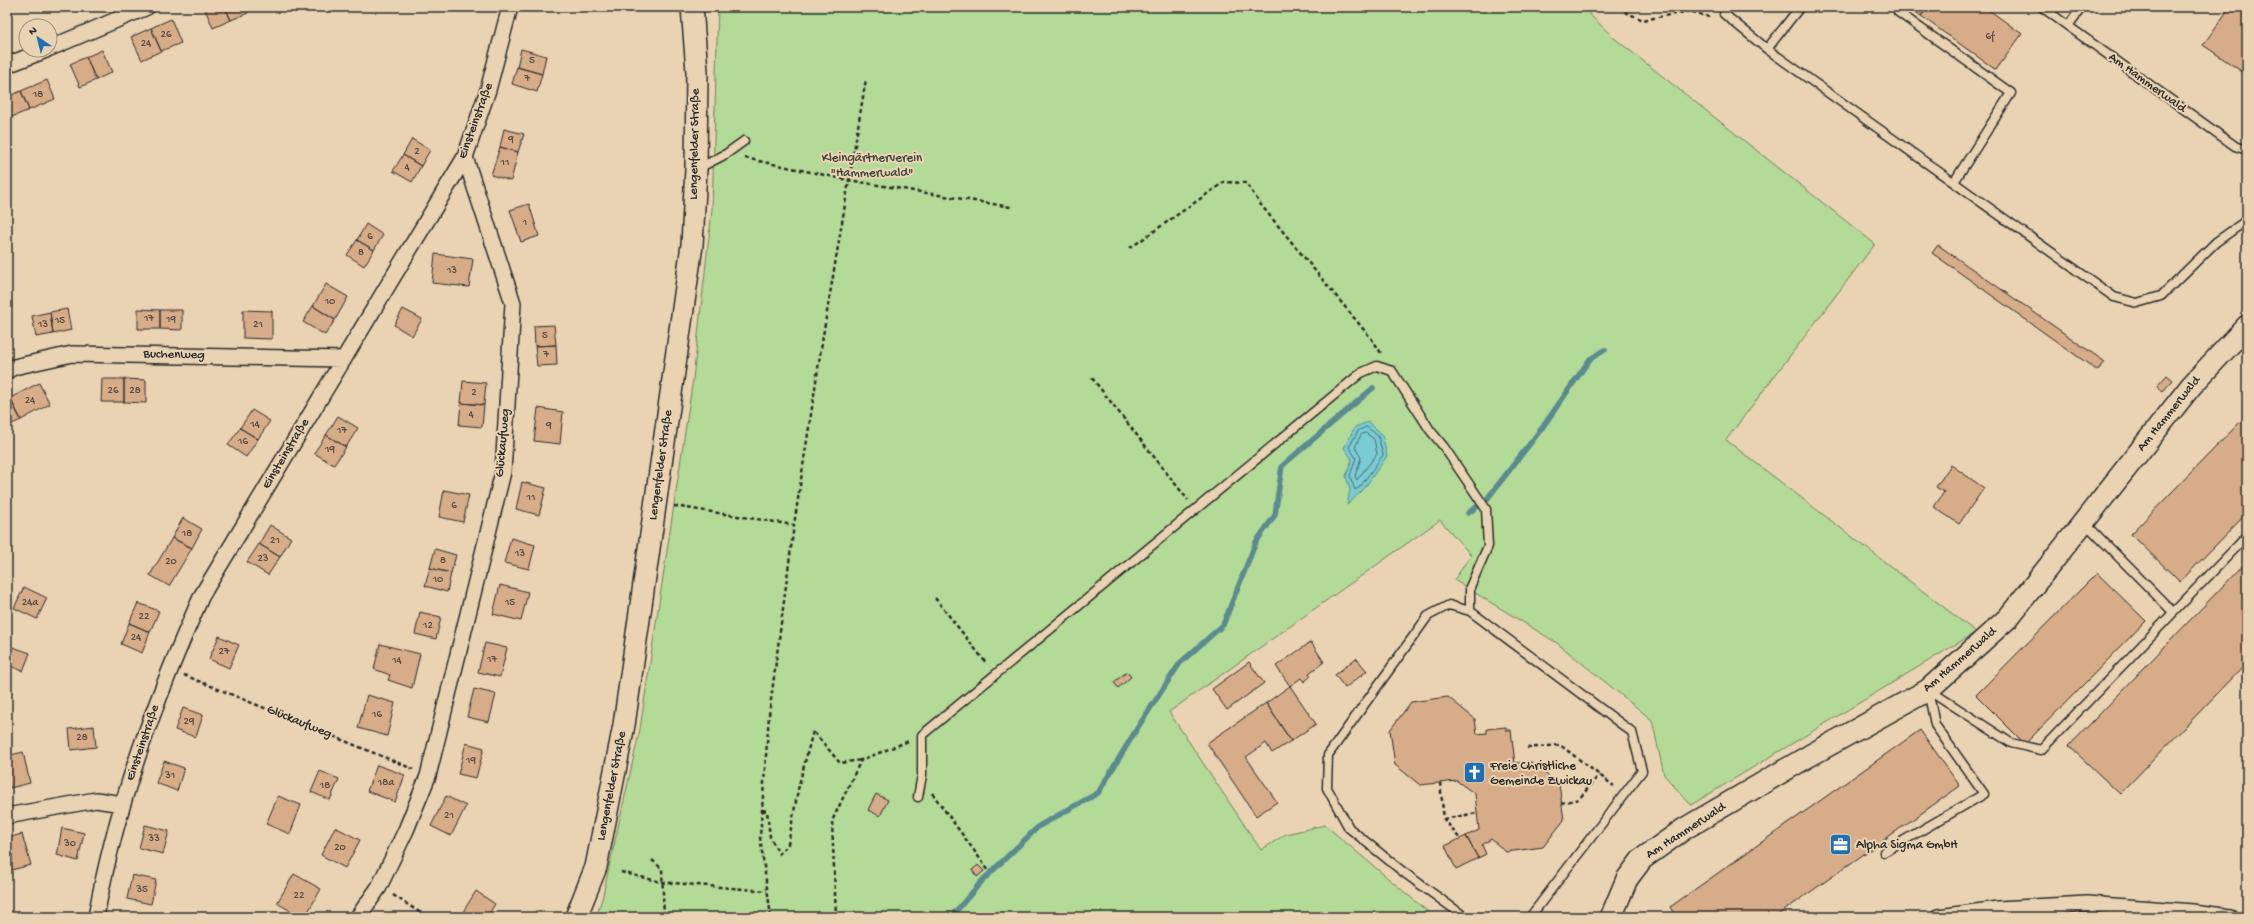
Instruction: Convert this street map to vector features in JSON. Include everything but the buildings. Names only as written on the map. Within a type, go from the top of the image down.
[{"type":"main road","name":"Lengenfelder Straße","points":[[576,917],[596,867],[618,755],[692,245],[696,169],[697,71],[692,7]]},
{"type":"main road","name":"Am Hammerwald","points":[[1611,917],[1627,879],[1642,859],[1711,814],[1809,756],[1928,690],[2008,618],[2191,386],[2247,326]]},
{"type":"street","points":[[58,45],[147,7]]},
{"type":"street","name":"Einsteinstraße","points":[[96,917],[122,804],[146,730],[169,669],[202,594],[465,157],[488,90],[510,7]]},
{"type":"street","points":[[7,66],[26,58]]},
{"type":"street","name":"Glückaufweg","points":[[358,917],[379,886],[406,830],[428,776],[503,472],[513,303],[465,157]]},
{"type":"street","name":"Buchenweg","points":[[7,371],[14,367],[72,354],[344,359]]},
{"type":"street","points":[[7,816],[96,800],[122,804]]},
{"type":"street","points":[[1939,917],[1998,909],[2086,904],[2193,912],[2231,917]]},
{"type":"lane","points":[[1729,7],[1724,14],[1766,49],[2114,297],[2137,303],[2161,296],[2216,242],[2247,220]]},
{"type":"lane","points":[[1766,49],[1800,7]]},
{"type":"lane","name":"Am Hammerwald","points":[[2042,7],[2235,146],[2247,150]]},
{"type":"lane","points":[[2068,26],[2082,7]]},
{"type":"lane","points":[[1898,12],[2011,93],[1954,182]]},
{"type":"lane","points":[[696,169],[726,154],[744,141]]},
{"type":"lane","points":[[918,797],[922,775],[922,735],[995,673],[1197,509],[1361,373],[1378,366],[1392,371],[1430,430],[1444,447],[1486,509],[1488,546],[1470,587],[1470,611]]},
{"type":"lane","points":[[2084,521],[2173,612]]},
{"type":"lane","points":[[1928,690],[2011,743],[2041,750],[2247,536]]},
{"type":"lane","points":[[1465,917],[1402,871],[1349,828],[1327,788],[1328,755],[1428,616],[1449,605],[1470,611],[1632,732],[1642,771],[1530,917]]},
{"type":"lane","points":[[1884,852],[1984,794],[1935,725],[1928,690]]},
{"type":"path","points":[[1620,7],[1625,12],[1644,20],[1690,11],[1713,18],[1724,14]]},
{"type":"path","points":[[771,917],[760,837],[769,715],[794,525],[848,180],[866,79]]},
{"type":"path","points":[[726,154],[848,180],[1011,207]]},
{"type":"path","points":[[1130,248],[1224,182],[1246,183],[1261,205],[1374,342],[1392,371]]},
{"type":"path","points":[[1092,378],[1197,509]]},
{"type":"path","points":[[656,501],[679,507],[794,525]]},
{"type":"path","points":[[935,598],[995,673]]},
{"type":"path","name":"Glückaufweg","points":[[169,669],[428,776]]},
{"type":"path","points":[[762,810],[767,811],[770,837],[779,854],[788,844],[799,785],[813,731],[840,763],[862,760],[922,735]]},
{"type":"path","points":[[1527,748],[1560,745],[1625,794]]},
{"type":"path","points":[[836,917],[832,821],[862,760]]},
{"type":"path","points":[[922,775],[940,805],[971,844],[989,872]]},
{"type":"path","points":[[1561,803],[1579,799],[1599,775]]},
{"type":"path","points":[[1440,783],[1444,820],[1460,839]]},
{"type":"path","points":[[1444,820],[1477,813]]},
{"type":"path","points":[[652,860],[662,869],[661,882],[664,917]]},
{"type":"path","points":[[621,872],[661,882],[767,891]]},
{"type":"path","points":[[379,886],[427,917]]},
{"type":"green space","name":"Kleingärtnerverein \"Hammerwald\"","points":[[718,7],[1582,7],[1614,38],[1875,244],[1726,440],[1976,632],[1691,805],[1664,775],[1652,720],[1557,643],[1454,580],[1471,555],[1440,520],[1169,712],[1261,850],[1286,834],[1325,825],[1434,917],[596,917],[602,899],[640,729],[693,379],[712,210]]},
{"type":"water","points":[[1368,422],[1382,434],[1387,456],[1363,490],[1347,505],[1350,490],[1346,476],[1352,459],[1344,448],[1355,427]]},
{"type":"waterway","points":[[1487,499],[1542,428],[1590,359],[1605,350]]},
{"type":"waterway","points":[[951,917],[982,881],[1039,826],[1098,793],[1138,727],[1180,663],[1223,625],[1256,542],[1275,515],[1282,466],[1373,388]]},
{"type":"waterway","points":[[1468,513],[1478,506]]},
{"type":"place","name":"Freie Christliche Gemeinde Zwickau","points":[[1475,773]]},
{"type":"place","name":"Alpha Sigma GmbH","points":[[1841,845]]}]
